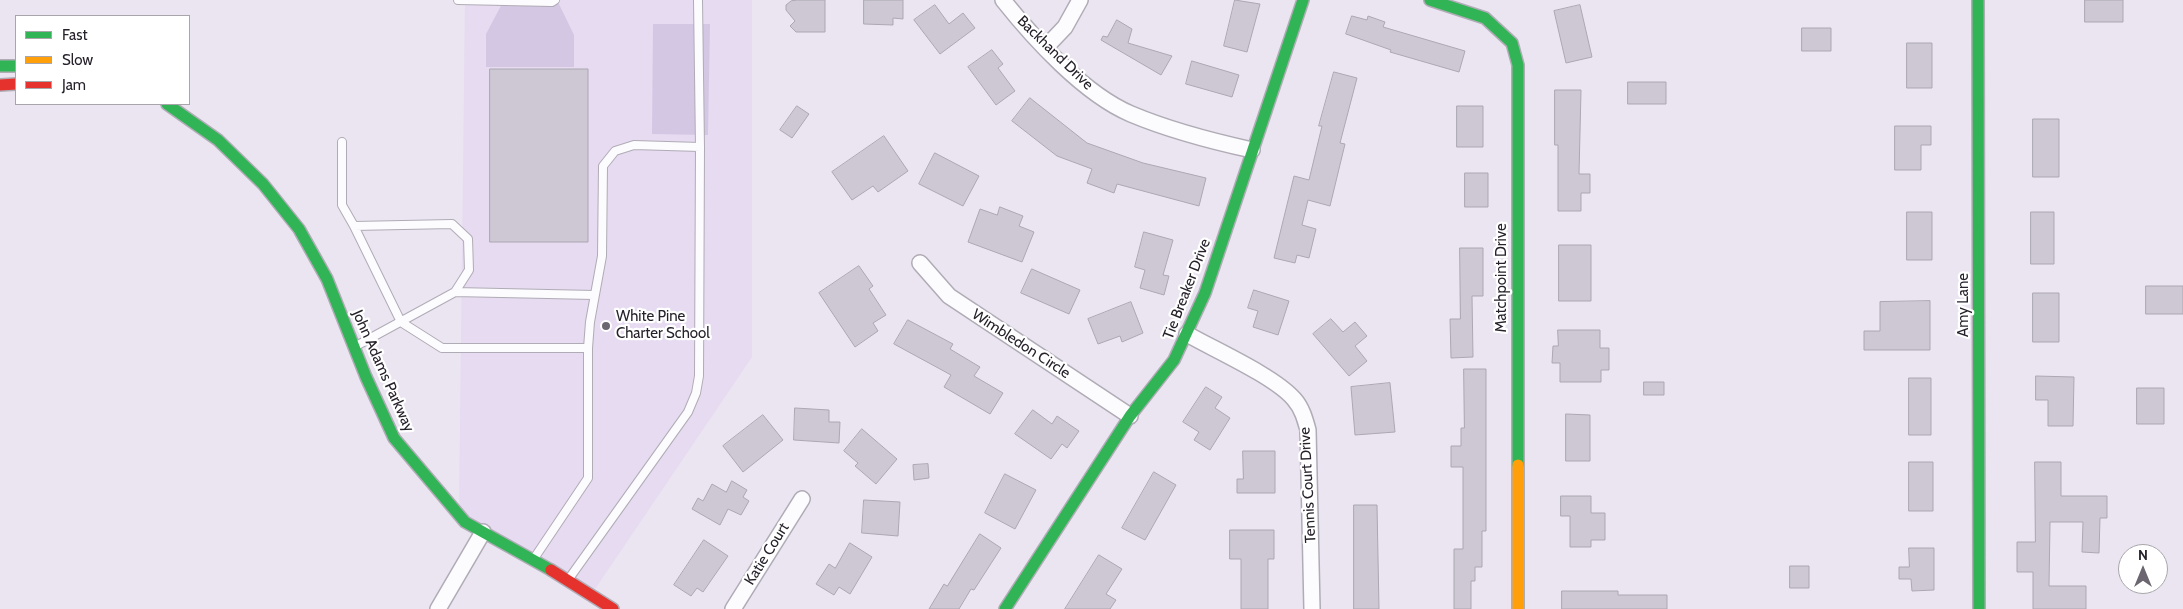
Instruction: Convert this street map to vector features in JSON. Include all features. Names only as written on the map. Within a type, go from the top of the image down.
[{"type":"street","name":"Backhand Drive","points":[[1003,0],[1046,47],[1100,96],[1129,114],[1215,142],[1252,150]]},
{"type":"street","points":[[1046,47],[1065,27],[1080,0]]},
{"type":"street","name":"Tie Breaker Drive","points":[[1005,609],[1130,416],[1174,360],[1187,334],[1205,293],[1303,0]]},
{"type":"street","name":"Matchpoint Drive","points":[[1430,0],[1485,18],[1512,43],[1518,65],[1518,609]]},
{"type":"street","name":"Amy Lane","points":[[1978,0],[1979,609]]},
{"type":"street","points":[[0,66],[15,66]]},
{"type":"street","points":[[0,85],[15,84]]},
{"type":"street","name":"John Adams Parkway","points":[[168,105],[218,140],[263,184],[299,229],[327,279],[354,347],[394,438],[465,522],[534,559],[612,609]]},
{"type":"street","name":"Wimbledon Circle","points":[[920,263],[949,296],[1130,416]]},
{"type":"street","name":"Tennis Court Drive","points":[[1187,334],[1280,386],[1294,399],[1303,412],[1308,430],[1309,450],[1312,609]]},
{"type":"street","name":"Katie Court","points":[[733,609],[802,498]]},
{"type":"street","points":[[438,609],[483,532]]},
{"type":"lane","points":[[458,0],[552,2],[555,0]]},
{"type":"lane","points":[[568,580],[688,412],[696,393],[699,376],[700,147],[698,0]]},
{"type":"lane","points":[[342,142],[342,205],[401,322],[442,348],[588,348]]},
{"type":"lane","points":[[534,559],[588,478],[588,348],[594,295],[602,256],[603,166],[615,151],[634,145],[700,147]]},
{"type":"lane","points":[[354,226],[452,224],[468,239],[469,270],[455,292],[354,347]]},
{"type":"lane","points":[[455,292],[594,295]]},
{"type":"shaded area","name":"White Pine Charter School","points":[[465,0],[752,0],[752,357],[591,595],[459,512]]},
{"type":"shaded area","points":[[504,0],[557,0],[574,35],[574,67],[486,67],[486,34]]},
{"type":"shaded area","points":[[653,24],[710,24],[708,135],[652,134]]},
{"type":"building","points":[[825,0],[825,32],[796,32],[790,26],[795,21],[786,10],[786,5],[791,1]]},
{"type":"building","points":[[864,0],[903,0],[903,19],[893,18],[893,25],[864,24]]},
{"type":"building","points":[[1235,0],[1260,4],[1247,52],[1224,46]]},
{"type":"building","points":[[2085,0],[2123,0],[2123,22],[2085,22]]},
{"type":"building","points":[[935,5],[949,24],[963,13],[975,28],[940,54],[914,20]]},
{"type":"building","points":[[1580,5],[1592,57],[1566,63],[1554,11]]},
{"type":"building","points":[[1352,16],[1367,20],[1368,16],[1385,22],[1383,27],[1465,51],[1459,72],[1390,52],[1391,50],[1346,34]]},
{"type":"building","points":[[1117,20],[1132,29],[1128,43],[1172,56],[1161,75],[1101,40],[1103,36],[1107,37]]},
{"type":"building","points":[[1802,28],[1831,28],[1831,51],[1802,51]]},
{"type":"building","points":[[1907,43],[1932,43],[1932,88],[1907,88]]},
{"type":"building","points":[[992,50],[1003,64],[998,68],[1015,91],[996,105],[968,67]]},
{"type":"building","points":[[1192,61],[1239,75],[1232,97],[1186,84]]},
{"type":"building","points":[[490,69],[588,69],[588,242],[490,242]]},
{"type":"building","points":[[1334,72],[1357,78],[1340,143],[1345,144],[1330,206],[1308,200],[1302,225],[1316,229],[1309,258],[1297,255],[1295,263],[1274,258],[1294,176],[1309,180],[1322,126],[1319,126]]},
{"type":"building","points":[[1628,82],[1666,82],[1666,104],[1628,104]]},
{"type":"building","points":[[1555,90],[1581,90],[1579,174],[1590,174],[1590,193],[1581,193],[1581,211],[1558,211],[1558,145],[1555,145]]},
{"type":"building","points":[[1030,98],[1087,143],[1143,163],[1206,178],[1199,206],[1117,184],[1114,193],[1087,183],[1092,169],[1057,156],[1012,121]]},
{"type":"building","points":[[797,106],[809,114],[792,138],[780,130]]},
{"type":"building","points":[[1457,106],[1483,106],[1483,147],[1457,147]]},
{"type":"building","points":[[2033,119],[2059,119],[2059,177],[2033,177]]},
{"type":"building","points":[[1895,126],[1931,126],[1931,145],[1921,145],[1921,170],[1895,170]]},
{"type":"building","points":[[884,136],[908,171],[878,192],[873,186],[852,200],[832,172]]},
{"type":"building","points":[[935,153],[979,176],[963,206],[919,184]]},
{"type":"building","points":[[1465,173],[1488,173],[1488,207],[1465,207]]},
{"type":"building","points":[[1000,207],[1023,216],[1019,226],[1034,232],[1022,262],[968,242],[980,209],[997,215]]},
{"type":"building","points":[[1907,212],[1932,212],[1932,260],[1907,260]]},
{"type":"building","points":[[2031,212],[2054,212],[2054,264],[2031,264]]},
{"type":"building","points":[[1144,232],[1173,240],[1163,275],[1169,276],[1164,295],[1140,288],[1145,270],[1135,267]]},
{"type":"building","points":[[1559,245],[1591,245],[1591,301],[1559,301]]},
{"type":"building","points":[[1460,248],[1483,248],[1483,296],[1472,296],[1473,357],[1451,358],[1450,319],[1460,319]]},
{"type":"building","points":[[859,266],[873,286],[869,289],[886,315],[873,323],[878,331],[855,347],[819,293]]},
{"type":"building","points":[[1032,269],[1080,290],[1069,314],[1021,293]]},
{"type":"building","points":[[2146,286],[2183,286],[2183,314],[2146,314]]},
{"type":"building","points":[[1254,290],[1289,301],[1278,335],[1253,327],[1258,311],[1248,308]]},
{"type":"building","points":[[2033,293],[2059,293],[2059,342],[2033,342]]},
{"type":"building","points":[[1930,301],[1930,350],[1864,350],[1864,331],[1880,331],[1880,302]]},
{"type":"building","points":[[1131,302],[1143,333],[1122,342],[1120,336],[1098,344],[1088,319]]},
{"type":"building","points":[[1331,319],[1343,332],[1355,322],[1367,336],[1355,346],[1367,361],[1349,376],[1313,334]]},
{"type":"building","points":[[908,320],[953,344],[950,349],[980,367],[974,376],[1003,393],[990,414],[944,387],[951,375],[894,344]]},
{"type":"building","points":[[1558,330],[1600,330],[1600,348],[1609,348],[1609,370],[1601,370],[1601,382],[1560,382],[1560,363],[1552,363],[1553,346],[1558,346]]},
{"type":"building","points":[[1464,369],[1486,369],[1486,531],[1482,531],[1482,567],[1475,567],[1475,581],[1471,581],[1471,609],[1454,609],[1454,549],[1463,549],[1463,467],[1451,467],[1451,446],[1461,446],[1461,428],[1464,428]]},
{"type":"building","points":[[2036,376],[2074,377],[2073,426],[2048,426],[2048,400],[2036,400]]},
{"type":"building","points":[[1909,378],[1931,378],[1931,435],[1909,435]]},
{"type":"building","points":[[1644,382],[1664,382],[1664,395],[1644,395]]},
{"type":"building","points":[[1390,383],[1395,432],[1355,435],[1351,387]]},
{"type":"building","points":[[1206,387],[1222,397],[1215,408],[1230,418],[1210,450],[1194,440],[1199,432],[1183,422]]},
{"type":"building","points":[[2137,388],[2164,388],[2164,424],[2137,424]]},
{"type":"building","points":[[795,408],[829,410],[829,422],[840,422],[839,443],[794,440]]},
{"type":"building","points":[[1033,410],[1052,424],[1057,416],[1079,431],[1067,448],[1062,444],[1051,459],[1015,434]]},
{"type":"building","points":[[1566,414],[1590,415],[1590,461],[1566,461]]},
{"type":"building","points":[[763,415],[783,440],[743,472],[723,446]]},
{"type":"building","points":[[862,429],[897,459],[876,484],[855,466],[858,463],[844,451]]},
{"type":"building","points":[[1243,451],[1275,451],[1275,493],[1237,493],[1237,479],[1243,479]]},
{"type":"building","points":[[1909,462],[1933,462],[1933,511],[1909,511]]},
{"type":"building","points":[[2035,462],[2061,462],[2061,496],[2107,496],[2107,518],[2100,518],[2099,553],[2082,552],[2083,522],[2050,522],[2049,586],[2086,586],[2086,609],[2033,609],[2033,572],[2017,572],[2017,542],[2035,542]]},
{"type":"building","points":[[928,464],[929,478],[914,480],[913,465]]},
{"type":"building","points":[[1154,472],[1176,485],[1145,540],[1122,528]]},
{"type":"building","points":[[1005,474],[1036,490],[1015,529],[985,513]]},
{"type":"building","points":[[732,481],[747,490],[743,497],[749,501],[741,515],[728,509],[720,525],[692,509],[698,498],[703,501],[712,484],[726,492]]},
{"type":"building","points":[[1561,496],[1591,496],[1591,513],[1605,513],[1605,540],[1591,540],[1591,547],[1570,547],[1570,516],[1561,516]]},
{"type":"building","points":[[864,500],[900,502],[898,536],[862,533]]},
{"type":"building","points":[[1354,505],[1377,505],[1379,609],[1354,609]]},
{"type":"building","points":[[1230,530],[1274,530],[1274,559],[1268,559],[1268,609],[1241,609],[1241,559],[1230,559]]},
{"type":"building","points":[[980,534],[1001,548],[974,590],[971,589],[959,609],[929,609],[944,584],[947,586]]},
{"type":"building","points":[[704,540],[728,556],[703,592],[697,588],[691,596],[674,585]]},
{"type":"building","points":[[850,543],[872,557],[850,594],[839,587],[834,595],[816,584],[829,564],[835,568]]},
{"type":"building","points":[[1909,548],[1934,548],[1934,590],[1912,591],[1911,579],[1899,579],[1899,567],[1909,567]]},
{"type":"building","points":[[1099,555],[1122,569],[1106,594],[1116,600],[1110,609],[1065,609]]},
{"type":"building","points":[[1790,566],[1809,566],[1809,588],[1790,588]]},
{"type":"building","points":[[1562,591],[1618,591],[1618,595],[1667,595],[1667,609],[1562,609]]},
{"type":"traffic: fast","points":[[1005,609],[1130,416],[1174,360],[1205,293],[1303,0]]},
{"type":"traffic: fast","points":[[1430,0],[1485,18],[1512,43],[1518,65],[1518,465]]},
{"type":"traffic: fast","points":[[1978,0],[1979,609]]},
{"type":"traffic: fast","points":[[0,66],[15,66]]},
{"type":"traffic: fast","points":[[168,105],[218,140],[263,184],[299,229],[327,279],[366,377],[394,438],[465,522],[551,570]]},
{"type":"traffic: slow","points":[[1518,465],[1518,609]]},
{"type":"traffic: jam","points":[[0,85],[15,84]]},
{"type":"traffic: jam","points":[[551,570],[613,609]]},
{"type":"place","name":"White Pine Charter School","points":[[606,326]]}]
